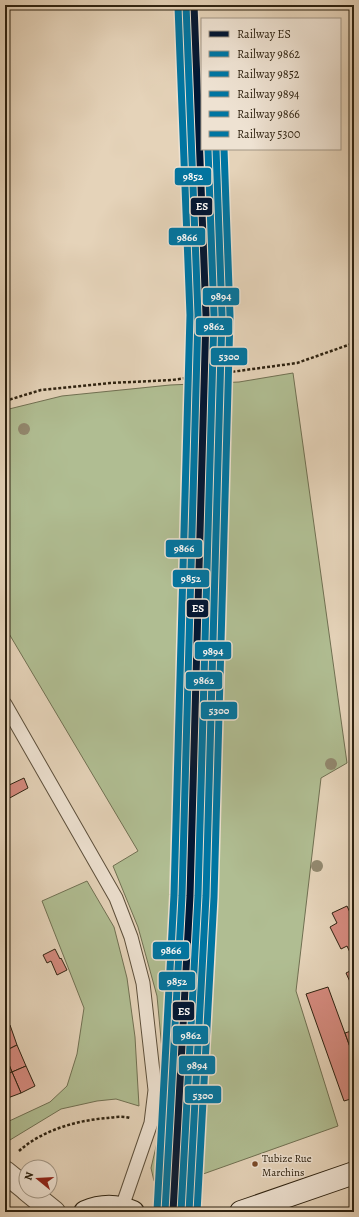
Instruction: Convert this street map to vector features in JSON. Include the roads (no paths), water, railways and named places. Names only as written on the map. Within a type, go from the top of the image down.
[{"type":"main road","points":[[10,1163],[18,1176]]},
{"type":"main road","points":[[241,1212],[354,1173]]},
{"type":"main road","points":[[38,1199],[54,1212]]},
{"type":"main road","points":[[85,1212],[93,1208],[108,1206],[127,1210]]},
{"type":"lane","points":[[5,704],[116,898],[131,937],[144,991],[155,1090],[152,1123],[127,1210]]},
{"type":"rail line","name":"9852","points":[[165,1212],[182,896],[198,315],[186,5]]},
{"type":"rail line","name":"ES","points":[[173,1212],[190,896],[206,315],[194,5]]},
{"type":"rail line","name":"9866","points":[[157,1211],[174,895],[190,315],[178,6]]},
{"type":"rail line","name":"9862","points":[[181,1212],[198,896],[214,315],[208,150]]},
{"type":"rail line","name":"9894","points":[[189,1212],[206,896],[222,315],[216,150]]},
{"type":"rail line","name":"5300","points":[[197,1212],[214,897],[230,316],[224,150]]},
{"type":"place","name":"Tubize Rue Marchins","points":[[255,1164]]}]
